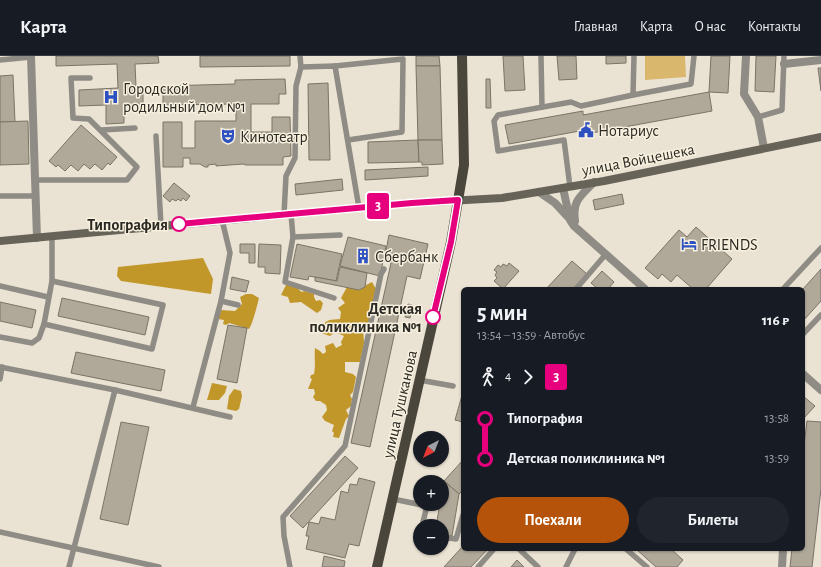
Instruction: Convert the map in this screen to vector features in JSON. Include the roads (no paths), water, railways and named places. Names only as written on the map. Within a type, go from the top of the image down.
[{"type":"main road","name":"улица Тушканова","points":[[377,567],[451,242],[458,200],[464,155],[462,56]]},
{"type":"main road","name":"улица Войцешека","points":[[0,241],[424,202],[502,198],[566,188],[821,137]]},
{"type":"street","points":[[31,56],[37,238]]},
{"type":"street","points":[[746,56],[744,94],[758,117],[764,148]]},
{"type":"street","points":[[784,60],[821,60]]},
{"type":"street","points":[[579,231],[576,225],[574,211],[575,204],[579,197],[594,182]]},
{"type":"street","points":[[566,188],[570,220]]},
{"type":"street","points":[[539,192],[555,203],[579,231],[643,287]]},
{"type":"street","points":[[805,376],[821,390]]},
{"type":"street","points":[[782,567],[783,551]]},
{"type":"lane","points":[[0,60],[31,56]]},
{"type":"lane","points":[[300,56],[301,67],[296,86],[294,158],[286,176],[288,214],[293,237],[285,282],[334,298]]},
{"type":"lane","points":[[541,56],[542,107]]},
{"type":"lane","points":[[633,95],[634,56]]},
{"type":"lane","points":[[566,188],[564,140],[498,151],[494,120],[498,115],[572,102],[581,106],[691,84],[694,56]]},
{"type":"lane","points":[[301,67],[336,66],[403,59],[402,132],[348,140]]},
{"type":"lane","points":[[758,117],[782,110],[784,60]]},
{"type":"lane","points":[[336,66],[359,208]]},
{"type":"lane","points":[[35,180],[127,180],[137,167],[102,130],[89,119],[73,118],[71,78],[90,78]]},
{"type":"lane","points":[[102,130],[135,128]]},
{"type":"lane","points":[[156,136],[161,226]]},
{"type":"lane","points":[[0,196],[36,196]]},
{"type":"lane","points":[[193,407],[221,301],[230,253],[222,220]]},
{"type":"lane","points":[[293,237],[340,235]]},
{"type":"lane","points":[[0,337],[32,343],[39,338],[44,324],[52,281],[52,237]]},
{"type":"lane","points":[[785,287],[821,248]]},
{"type":"lane","points":[[578,287],[606,254]]},
{"type":"lane","points":[[290,567],[284,536],[283,517],[345,446],[381,274],[384,269]]},
{"type":"lane","points":[[44,324],[152,349],[162,305],[52,281]]},
{"type":"lane","points":[[0,286],[48,297]]},
{"type":"lane","points":[[221,301],[238,306]]},
{"type":"lane","points":[[805,332],[821,315]]},
{"type":"lane","points":[[0,379],[1,367],[193,407],[230,417]]},
{"type":"lane","points":[[420,380],[453,386]]},
{"type":"lane","points":[[69,567],[115,390]]},
{"type":"lane","points":[[393,499],[426,506],[423,519]]},
{"type":"lane","points":[[449,538],[456,539],[461,522]]},
{"type":"lane","points":[[0,532],[159,567]]},
{"type":"lane","points":[[478,567],[492,551]]},
{"type":"lane","points":[[521,551],[538,567]]},
{"type":"lane","points":[[566,567],[574,551]]},
{"type":"lane","points":[[628,551],[647,567]]},
{"type":"place","name":"Городской родильный дом №1","points":[[111,97]]},
{"type":"place","name":"Нотариус","points":[[586,130]]},
{"type":"place","name":"Кинотеатр","points":[[228,136]]},
{"type":"place","name":"Типография","points":[[179,224]]},
{"type":"place","name":"FRIENDS","points":[[689,244]]},
{"type":"place","name":"Сбербанк","points":[[363,256]]},
{"type":"place","name":"Детская поликлиника №1","points":[[433,317]]}]
